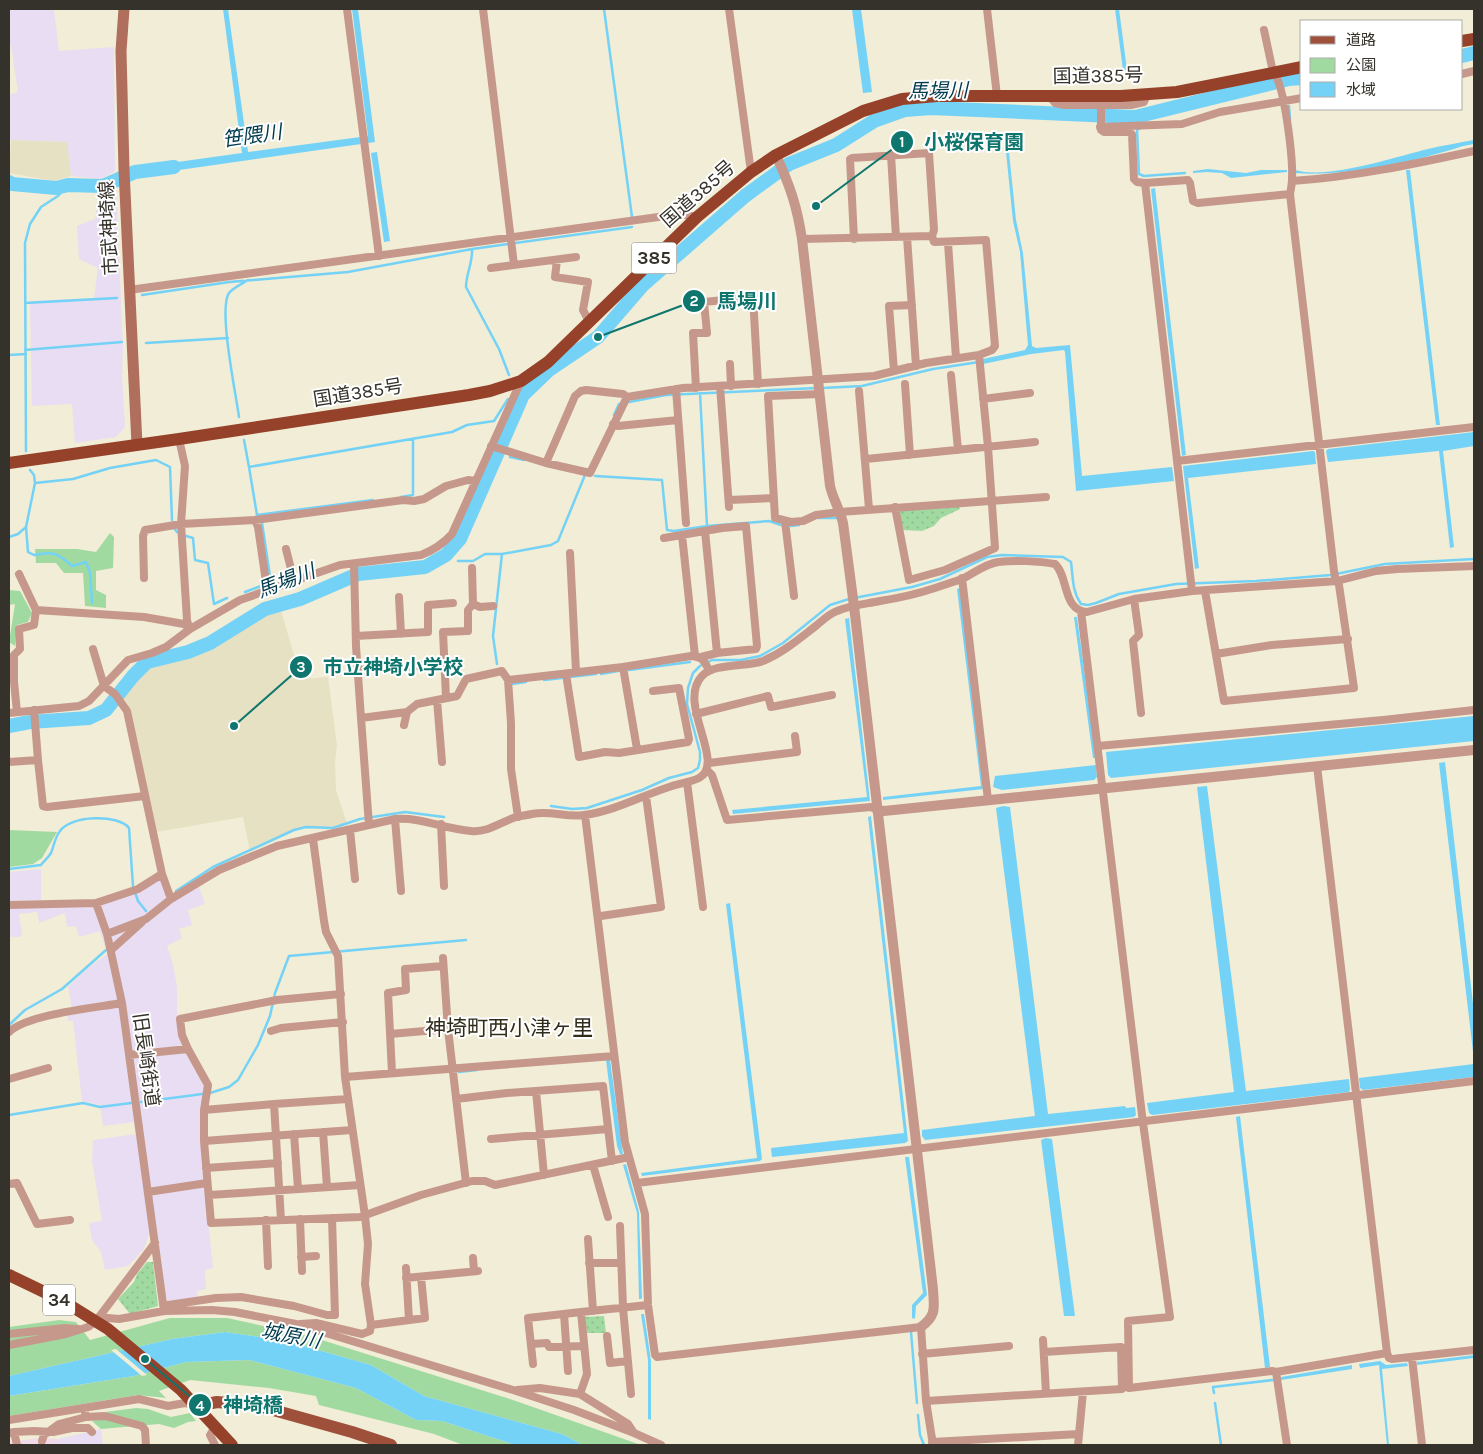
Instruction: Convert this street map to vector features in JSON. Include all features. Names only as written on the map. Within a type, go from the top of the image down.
[{"type":"highway","name":"国道385号","points":[[9,463],[468,395],[490,391],[521,381],[548,362],[697,217],[751,172],[864,111],[902,99],[937,96],[1147,95],[1177,92],[1300,68]]},
{"type":"highway","name":"34","points":[[9,1274],[108,1329],[182,1390],[232,1445]]},
{"type":"main road","name":"市武神埼線","points":[[124,9],[121,51],[124,182],[137,445]]},
{"type":"main road","points":[[197,1406],[217,1402],[258,1406],[352,1432],[384,1444]]},
{"type":"street","points":[[347,9],[379,256]]},
{"type":"street","points":[[482,9],[512,237],[514,266]]},
{"type":"street","points":[[729,9],[751,172]]},
{"type":"street","points":[[987,9],[997,96]]},
{"type":"street","points":[[1205,590],[1224,701],[1354,688],[1348,639],[1339,586],[1335,576],[1290,194],[1292,181],[1284,101],[1264,30]]},
{"type":"street","points":[[1049,96],[1055,103],[1064,105],[1131,105],[1144,102],[1147,95]]},
{"type":"street","points":[[1100,127],[1182,124],[1220,112],[1300,98]]},
{"type":"street","points":[[1101,105],[1101,130],[1104,132],[1128,132],[1132,134],[1134,179],[1137,182],[1188,180],[1193,202],[1198,203],[1290,194]]},
{"type":"street","points":[[1292,181],[1327,179],[1366,173],[1474,151]]},
{"type":"street","points":[[854,239],[850,159],[929,154],[934,230],[932,236],[934,242],[948,243],[986,240],[995,346],[992,350],[979,355],[916,366],[820,388],[768,396],[775,518],[791,522],[804,521],[816,515],[869,509],[1046,497]]},
{"type":"street","points":[[891,155],[896,237]]},
{"type":"street","points":[[585,815],[625,1142],[645,1214],[648,1305],[655,1355],[657,1357],[921,1327],[930,1320],[934,1311],[933,1289],[853,600],[840,512],[833,498],[830,486],[798,209],[790,184],[777,158]]},
{"type":"street","points":[[1145,183],[1192,586]]},
{"type":"street","points":[[129,290],[680,214],[697,217]]},
{"type":"street","points":[[802,239],[932,236]]},
{"type":"street","points":[[907,237],[916,366]]},
{"type":"street","points":[[948,243],[956,358]]},
{"type":"street","points":[[491,268],[576,257]]},
{"type":"street","points":[[557,260],[555,277],[588,282],[583,310],[589,321]]},
{"type":"street","points":[[696,388],[693,334],[707,333],[704,302],[753,297],[758,384]]},
{"type":"street","points":[[894,371],[889,306],[912,305]]},
{"type":"street","points":[[895,508],[909,580],[945,570],[995,548],[979,355]]},
{"type":"street","points":[[730,364],[731,386]]},
{"type":"street","points":[[951,375],[958,450]]},
{"type":"street","points":[[19,574],[36,610],[34,625],[20,629],[20,650],[14,655],[13,713],[35,714],[79,706],[89,701],[128,660],[152,653],[166,646],[190,629],[240,600],[327,569],[421,555],[433,550],[444,542],[452,534],[521,381]]},
{"type":"street","points":[[546,462],[575,396],[581,391],[623,394],[627,397],[676,393],[696,388],[720,391],[731,386],[758,384],[820,388]]},
{"type":"street","points":[[904,384],[910,455]]},
{"type":"street","points":[[720,391],[729,503],[774,498]]},
{"type":"street","points":[[859,391],[869,509]]},
{"type":"street","points":[[676,393],[686,523]]},
{"type":"street","points":[[983,398],[1030,393]]},
{"type":"street","points":[[491,446],[506,452],[590,473],[627,397]]},
{"type":"street","points":[[614,424],[618,426],[678,420]]},
{"type":"street","points":[[1177,462],[1474,427]]},
{"type":"street","points":[[179,439],[185,466],[181,524],[187,620],[190,629]]},
{"type":"street","points":[[866,459],[1035,442]]},
{"type":"street","points":[[144,578],[143,536],[145,530],[181,524],[255,520],[384,502],[414,501],[424,499],[446,486],[468,480],[476,481]]},
{"type":"street","points":[[255,520],[258,527],[268,589]]},
{"type":"street","points":[[785,521],[794,596]]},
{"type":"street","points":[[664,538],[746,526],[759,655]]},
{"type":"street","points":[[706,531],[717,653]]},
{"type":"street","points":[[566,674],[580,757],[605,752],[618,753],[688,742],[689,709],[698,680],[702,675],[703,662],[682,535]]},
{"type":"street","points":[[286,549],[294,581]]},
{"type":"street","points":[[570,552],[576,672]]},
{"type":"street","points":[[703,662],[717,653],[776,655],[853,600],[904,597],[934,589],[998,562],[1046,562],[1055,564],[1062,574],[1067,596],[1074,606],[1081,611],[1096,610],[1192,586],[1205,590],[1397,569],[1474,566]]},
{"type":"street","points":[[354,564],[356,636],[369,825]]},
{"type":"street","points":[[446,698],[443,632],[468,631],[468,610],[474,604],[472,568]]},
{"type":"street","points":[[962,578],[988,800]]},
{"type":"street","points":[[399,597],[401,634]]},
{"type":"street","points":[[1134,599],[1139,634],[1133,641],[1141,713]]},
{"type":"street","points":[[356,636],[428,632],[428,605],[453,603]]},
{"type":"street","points":[[474,604],[493,606]]},
{"type":"street","points":[[36,610],[144,617],[184,624],[190,629]]},
{"type":"street","points":[[1081,611],[1104,788],[1143,1123],[1170,1317],[1128,1321],[1129,1388],[1272,1370],[1276,1372],[1387,1353]]},
{"type":"street","points":[[1216,654],[1272,645],[1348,639]]},
{"type":"street","points":[[93,650],[104,686],[115,694],[127,711],[162,874],[171,899]]},
{"type":"street","points":[[508,680],[623,667],[703,662],[759,655]]},
{"type":"street","points":[[358,670],[444,664]]},
{"type":"street","points":[[623,667],[637,749]]},
{"type":"street","points":[[361,718],[407,712],[417,704],[457,696],[466,679],[502,671],[508,680],[511,723],[511,769],[518,817]]},
{"type":"street","points":[[653,691],[679,688],[708,754],[708,767],[727,820],[871,807],[884,811],[1474,750]]},
{"type":"street","points":[[689,709],[768,696],[771,707],[832,695]]},
{"type":"street","points":[[437,700],[442,762]]},
{"type":"street","points":[[1098,746],[1474,710]]},
{"type":"street","points":[[404,725],[407,712]]},
{"type":"street","points":[[35,714],[43,806],[145,796]]},
{"type":"street","points":[[111,950],[171,899],[219,870],[290,842],[395,819],[408,818],[471,831],[482,830],[518,817],[536,813],[566,816],[585,815],[701,777],[708,767],[797,752],[795,736]]},
{"type":"street","points":[[9,762],[38,760]]},
{"type":"street","points":[[1317,766],[1387,1353],[1389,1358],[1392,1359],[1474,1350]]},
{"type":"street","points":[[687,782],[703,907]]},
{"type":"street","points":[[601,916],[661,907],[646,796]]},
{"type":"street","points":[[395,819],[401,891]]},
{"type":"street","points":[[441,824],[444,886]]},
{"type":"street","points":[[350,830],[355,879]]},
{"type":"street","points":[[296,1324],[316,1323],[362,1334],[370,1331],[371,1325],[365,1284],[368,1244],[345,1077],[343,1022],[337,953],[326,932],[313,838]]},
{"type":"street","points":[[9,905],[96,903],[135,891],[162,874]]},
{"type":"street","name":"旧長崎街道","points":[[96,903],[107,934],[122,1003],[164,1311]]},
{"type":"street","points":[[107,934],[146,919]]},
{"type":"street","points":[[392,1073],[388,993],[406,990],[405,969],[443,962],[448,1029],[466,1183]]},
{"type":"street","points":[[341,994],[268,1001],[180,1019],[182,1035],[188,1049],[208,1084],[204,1110],[204,1140],[211,1223],[365,1216],[420,1195],[466,1183],[485,1182],[495,1185],[629,1157]]},
{"type":"street","points":[[9,1032],[15,1026],[35,1019],[122,1003]]},
{"type":"street","points":[[271,1031],[281,1028],[343,1022]]},
{"type":"street","points":[[390,1034],[448,1029]]},
{"type":"street","points":[[129,1055],[188,1049]]},
{"type":"street","points":[[345,1077],[614,1056]]},
{"type":"street","points":[[9,1079],[48,1068]]},
{"type":"street","points":[[636,1183],[1474,1082]]},
{"type":"street","points":[[456,1099],[602,1086],[612,1161]]},
{"type":"street","points":[[536,1091],[544,1175]]},
{"type":"street","points":[[204,1110],[348,1099]]},
{"type":"street","points":[[274,1104],[281,1220]]},
{"type":"street","points":[[491,1139],[608,1129]]},
{"type":"street","points":[[204,1140],[352,1130]]},
{"type":"street","points":[[323,1132],[327,1187]]},
{"type":"street","points":[[294,1134],[298,1189]]},
{"type":"street","points":[[206,1168],[278,1163]]},
{"type":"street","points":[[593,1165],[608,1217]]},
{"type":"street","points":[[9,1184],[17,1183],[37,1224],[70,1220]]},
{"type":"street","points":[[148,1192],[207,1184]]},
{"type":"street","points":[[209,1195],[360,1184]]},
{"type":"street","points":[[164,1311],[168,1305],[241,1296],[335,1315],[332,1218]]},
{"type":"street","points":[[300,1219],[302,1271]]},
{"type":"street","points":[[266,1220],[268,1266]]},
{"type":"street","points":[[620,1226],[623,1308],[632,1394]]},
{"type":"street","points":[[588,1239],[593,1311]]},
{"type":"street","points":[[9,1345],[84,1329],[96,1321],[155,1243]]},
{"type":"street","points":[[302,1257],[316,1256]]},
{"type":"street","points":[[406,1278],[476,1271],[473,1258]]},
{"type":"street","points":[[590,1263],[621,1263]]},
{"type":"street","points":[[406,1268],[409,1320]]},
{"type":"street","points":[[371,1325],[425,1318],[421,1277]]},
{"type":"street","points":[[533,1364],[528,1318],[648,1305]]},
{"type":"street","points":[[96,1321],[164,1311],[212,1310],[235,1312],[296,1324],[574,1410],[661,1445]]},
{"type":"street","points":[[580,1394],[587,1374],[581,1312]]},
{"type":"street","points":[[564,1314],[568,1371]]},
{"type":"street","points":[[921,1327],[926,1401],[932,1443],[1079,1434]]},
{"type":"street","points":[[9,1334],[65,1328],[84,1329]]},
{"type":"street","points":[[607,1336],[610,1363],[628,1362]]},
{"type":"street","points":[[1043,1340],[1046,1393]]},
{"type":"street","points":[[531,1344],[547,1343],[549,1347],[584,1346]]},
{"type":"street","points":[[922,1354],[1009,1346]]},
{"type":"street","points":[[926,1401],[1122,1389],[1121,1347],[1044,1352]]},
{"type":"street","points":[[1412,1358],[1422,1445]]},
{"type":"street","points":[[1276,1372],[1287,1445]]},
{"type":"street","points":[[513,1390],[540,1388],[580,1394],[628,1424],[634,1433]]},
{"type":"street","points":[[1078,1445],[1083,1392]]},
{"type":"street","points":[[9,1420],[139,1399],[168,1406],[185,1403],[197,1406]]},
{"type":"street","points":[[84,1408],[86,1417]]},
{"type":"street","points":[[42,1441],[47,1432],[59,1424],[86,1417],[106,1416],[142,1426],[145,1430],[146,1445]]},
{"type":"street","points":[[215,1427],[210,1435],[215,1445]]},
{"type":"street","points":[[17,1445],[11,1433],[47,1432],[72,1428],[88,1428],[92,1432]]},
{"type":"shaded area","points":[[9,9],[54,9],[59,51],[114,47],[115,171],[101,179],[71,176],[66,142],[9,140],[9,95],[18,92],[11,45],[9,45]]},
{"type":"shaded area","points":[[11,140],[67,142],[71,176],[54,181],[9,173]]},
{"type":"shaded area","points":[[116,186],[125,427],[116,437],[75,443],[72,404],[32,406],[30,301],[94,298],[98,268],[79,259],[77,226],[95,219],[100,190]]},
{"type":"shaded area","points":[[280,607],[301,679],[328,677],[337,745],[335,763],[336,790],[347,823],[330,828],[304,826],[250,852],[243,817],[156,832],[129,708],[122,696],[147,666],[197,653],[266,611]]},
{"type":"shaded area","points":[[41,869],[41,900],[9,901],[9,872]]},
{"type":"shaded area","points":[[161,878],[171,903],[199,887],[205,904],[188,910],[192,925],[179,929],[182,938],[167,946],[173,964],[177,987],[177,1024],[181,1045],[204,1086],[200,1110],[204,1182],[213,1268],[205,1270],[206,1289],[197,1291],[197,1297],[167,1302],[157,1233],[149,1234],[144,1249],[128,1266],[105,1270],[101,1252],[92,1240],[89,1223],[102,1221],[92,1161],[93,1140],[136,1134],[134,1122],[103,1126],[100,1105],[82,1101],[73,1021],[68,1021],[67,1011],[72,1009],[68,987],[89,967],[106,955],[100,931],[79,937],[76,926],[67,927],[65,913],[39,923],[37,912],[19,914],[22,935],[20,937],[9,937],[9,907],[92,906]]},
{"type":"shaded area","points":[[101,1429],[103,1445],[58,1445],[58,1439]]},
{"type":"shaded area","points":[[39,1438],[58,1439],[58,1445],[9,1445],[9,1442]]},
{"type":"green space","points":[[959,505],[960,509],[941,518],[934,526],[922,531],[901,530],[897,510]]},
{"type":"green space","points":[[110,533],[114,537],[113,568],[96,571],[96,590],[106,595],[106,608],[85,606],[83,573],[64,573],[56,563],[36,563],[35,549],[77,549],[96,552]]},
{"type":"green space","points":[[9,590],[20,591],[32,613],[28,622],[17,625],[15,646],[9,642],[15,604],[9,605]]},
{"type":"green space","points":[[9,830],[57,832],[42,858],[33,864],[9,867]]},
{"type":"green space","points":[[147,1262],[153,1262],[158,1306],[130,1314],[118,1299],[134,1282],[137,1274]]},
{"type":"green space","points":[[604,1316],[606,1333],[587,1333],[585,1317]]},
{"type":"green space","points":[[170,1318],[227,1318],[309,1336],[513,1400],[641,1445],[583,1445],[562,1434],[424,1396],[371,1365],[286,1341],[225,1332],[172,1339],[9,1376],[9,1327],[59,1320],[76,1322],[90,1340]]},
{"type":"green space","points":[[249,1360],[356,1388],[416,1420],[442,1421],[515,1445],[463,1445],[434,1434],[319,1405],[316,1396],[269,1388],[190,1380],[159,1391],[166,1398],[138,1395],[9,1416],[9,1396],[134,1376],[186,1362]]},
{"type":"green space","points":[[136,1408],[148,1409],[171,1417],[190,1413],[196,1421],[174,1428],[159,1424],[101,1429],[92,1421],[115,1416],[105,1412]]},
{"type":"water","points":[[223,9],[228,9],[248,152],[368,136],[352,9],[358,9],[375,142],[158,173],[156,165],[242,153]]},
{"type":"water","points":[[852,9],[861,9],[872,92],[863,93]]},
{"type":"water","points":[[1115,9],[1119,9],[1127,70],[1123,70]]},
{"type":"water","points":[[1004,132],[1007,133],[1016,220],[1023,253],[1032,346],[1036,348],[1070,345],[1082,476],[1172,467],[1174,481],[1076,491],[1064,350],[1031,354],[983,364],[983,359],[1025,350],[1028,345],[1020,252],[1013,221]]},
{"type":"water","points":[[1474,140],[1474,144],[1402,163],[1336,173],[1295,173],[1295,170],[1325,172],[1342,170]]},
{"type":"water","points":[[377,152],[390,241],[384,242],[371,153]]},
{"type":"water","points":[[1208,169],[1246,173],[1261,170],[1287,170],[1287,172],[1231,178],[1222,173],[1193,173],[1193,171]]},
{"type":"water","points":[[1406,170],[1410,170],[1440,425],[1436,425]]},
{"type":"water","points":[[1155,188],[1186,455],[1182,456],[1151,189]]},
{"type":"water","points":[[1474,432],[1474,446],[1443,451],[1454,547],[1450,548],[1439,451],[1328,462],[1326,451],[1328,449]]},
{"type":"water","points":[[1315,452],[1316,464],[1188,478],[1199,568],[1195,569],[1183,466]]},
{"type":"water","points":[[960,588],[984,789],[883,800],[883,797],[981,786],[957,589]]},
{"type":"water","points":[[1074,617],[1077,617],[1096,758],[1093,758]]},
{"type":"water","points":[[849,618],[870,801],[733,814],[732,810],[867,797],[845,619]]},
{"type":"water","points":[[1474,716],[1474,741],[1111,778],[1108,775],[1106,752]]},
{"type":"water","points":[[1445,762],[1474,1012],[1474,1060],[1439,763]]},
{"type":"water","points":[[1096,765],[1097,777],[1094,780],[1002,790],[993,787],[995,776]]},
{"type":"water","points":[[1207,786],[1246,1091],[1349,1079],[1349,1092],[1152,1115],[1149,1113],[1147,1103],[1234,1092],[1197,787]]},
{"type":"water","points":[[1010,807],[1048,1114],[1125,1106],[1126,1108],[1135,1107],[1136,1115],[1134,1117],[925,1140],[922,1136],[922,1130],[1035,1116],[996,808]]},
{"type":"water","points":[[871,816],[908,1141],[905,1143],[772,1157],[771,1148],[904,1133],[868,817]]},
{"type":"water","points":[[730,903],[762,1159],[760,1161],[642,1176],[641,1173],[757,1158],[726,904]]},
{"type":"water","points":[[606,1060],[610,1060],[623,1154],[620,1154],[617,1146]]},
{"type":"water","points":[[1474,1064],[1474,1077],[1363,1090],[1360,1088],[1359,1078]]},
{"type":"water","points":[[1240,1116],[1270,1367],[1265,1368],[1236,1117]]},
{"type":"water","points":[[1046,1138],[1052,1139],[1075,1316],[1064,1316],[1041,1140]]},
{"type":"water","points":[[905,1157],[909,1157],[927,1295],[916,1306],[915,1318],[913,1319],[912,1305],[923,1293]]},
{"type":"water","points":[[626,1164],[639,1212],[641,1299],[639,1299],[637,1213],[623,1165]]},
{"type":"water","points":[[641,1314],[644,1314],[651,1361],[651,1420],[648,1419],[648,1360]]},
{"type":"water","points":[[225,1332],[286,1341],[371,1365],[424,1396],[562,1434],[583,1445],[515,1445],[442,1421],[416,1420],[356,1388],[249,1360],[186,1362],[134,1376],[9,1396],[9,1376],[172,1339]]},
{"type":"water","points":[[1474,1355],[1474,1358],[1417,1365],[1417,1362]]},
{"type":"water","points":[[1380,1361],[1386,1365],[1407,1363],[1408,1366],[1382,1369],[1389,1445],[1387,1445],[1379,1365],[1360,1368],[1359,1364]]},
{"type":"water","points":[[1352,1365],[1352,1369],[1281,1380],[1281,1377]]},
{"type":"pier","points":[[116,1349],[147,1375],[142,1376],[111,1350]]},
{"type":"waterway","points":[[604,9],[632,217]]},
{"type":"waterway","name":"馬場川","points":[[1463,56],[1474,53]]},
{"type":"waterway","name":"馬場川","points":[[9,726],[30,722],[89,718],[106,710],[133,676],[147,662],[188,652],[210,643],[265,609],[300,599],[358,574],[425,567],[446,555],[460,539],[523,395],[549,370],[598,337],[643,285],[745,196],[789,164],[836,145],[874,121],[905,110],[931,108],[1135,117],[1289,79],[1300,78]]},
{"type":"waterway","points":[[1289,106],[1290,119]]},
{"type":"waterway","points":[[1139,129],[1137,129],[1139,174],[1144,176],[1185,173]]},
{"type":"waterway","name":"笹隈川","points":[[9,182],[12,184],[56,188],[68,185],[103,186],[135,172],[174,167]]},
{"type":"waterway","points":[[26,451],[25,243],[30,224],[41,207],[58,196],[68,185]]},
{"type":"waterway","points":[[142,295],[229,282],[348,272],[472,249],[632,227]]},
{"type":"waterway","points":[[472,249],[466,287],[499,349],[509,375]]},
{"type":"waterway","points":[[239,417],[227,333],[226,302],[229,293],[248,280]]},
{"type":"waterway","points":[[25,303],[117,298]]},
{"type":"waterway","points":[[146,343],[228,338]]},
{"type":"waterway","points":[[25,350],[122,342]]},
{"type":"waterway","points":[[9,355],[26,354]]},
{"type":"waterway","points":[[822,388],[862,386],[933,369],[979,362]]},
{"type":"waterway","points":[[629,402],[666,395],[817,388]]},
{"type":"waterway","points":[[700,393],[707,526],[769,521],[781,525]]},
{"type":"waterway","points":[[373,500],[257,515],[249,467],[452,432],[467,425],[494,421],[508,399]]},
{"type":"waterway","points":[[614,415],[619,404]]},
{"type":"waterway","points":[[401,497],[413,495],[413,439]]},
{"type":"waterway","points":[[244,440],[249,467]]},
{"type":"waterway","points":[[510,457],[524,460]]},
{"type":"waterway","points":[[35,483],[73,479],[110,468],[156,460],[170,467],[172,520]]},
{"type":"waterway","points":[[9,537],[18,534],[26,527],[35,483],[34,475],[30,470]]},
{"type":"waterway","points":[[458,561],[473,561],[485,554],[502,554],[551,545],[558,541],[585,475]]},
{"type":"waterway","points":[[595,476],[662,480],[667,530],[674,531],[707,526]]},
{"type":"waterway","points":[[818,518],[836,518]]},
{"type":"waterway","points":[[262,523],[271,583]]},
{"type":"waterway","points":[[791,526],[799,525]]},
{"type":"waterway","points":[[26,527],[28,552],[34,555],[55,554],[72,566],[86,562],[90,573],[92,603]]},
{"type":"waterway","points":[[173,527],[177,532]]},
{"type":"waterway","points":[[186,536],[193,538],[195,560],[208,563],[214,604],[227,598]]},
{"type":"waterway","points":[[497,664],[493,636],[502,554]]},
{"type":"waterway","points":[[854,598],[912,587],[940,579],[987,557],[1002,555],[1063,557],[1071,562],[1073,584],[1078,599],[1081,604],[1088,605],[1119,594],[1176,584],[1256,581],[1331,575],[1385,564],[1474,559]]},
{"type":"waterway","points":[[245,592],[261,586]]},
{"type":"waterway","points":[[551,806],[572,809],[587,808],[642,790],[669,778],[692,772],[698,768],[700,752],[687,704],[688,688],[693,673],[700,666],[712,660],[741,660],[760,656],[783,643],[830,605],[849,599]]},
{"type":"waterway","points":[[629,670],[690,662]]},
{"type":"waterway","points":[[601,674],[618,671]]},
{"type":"waterway","points":[[570,677],[596,674]]},
{"type":"waterway","points":[[544,680],[562,678]]},
{"type":"waterway","points":[[512,684],[526,682]]},
{"type":"waterway","points":[[176,891],[213,867],[294,830],[306,827],[333,828],[360,819],[405,812],[444,817]]},
{"type":"waterway","points":[[9,869],[41,865],[51,853],[60,831],[74,822],[95,818],[115,820],[129,828],[133,886],[138,901],[146,911]]},
{"type":"waterway","points":[[141,1102],[210,1093],[229,1087],[238,1080],[258,1045],[270,1016],[275,993],[289,956],[466,940]]},
{"type":"waterway","points":[[9,1025],[25,1010],[62,989],[106,950]]},
{"type":"waterway","points":[[459,1072],[477,1070]]},
{"type":"waterway","points":[[9,1115],[83,1103],[100,1107],[131,1103]]},
{"type":"waterway","points":[[911,1332],[917,1403]]},
{"type":"waterway","points":[[1214,1393],[1213,1387],[1273,1380]]},
{"type":"waterway","points":[[1215,1403],[1221,1445]]},
{"type":"waterway","points":[[918,1415],[920,1435],[924,1445]]},
{"type":"place","name":"小桜保育園","points":[[816,206]]},
{"type":"place","name":"馬場川","points":[[598,337]]},
{"type":"place","name":"市立神埼小学校","points":[[234,726]]},
{"type":"place","name":"神埼橋","points":[[145,1359]]},
{"type":"district","name":"神埼町西小津ヶ里","points":[[509,1028]]},
{"type":"water label","name":"城原川","points":[[291,1336]]}]
